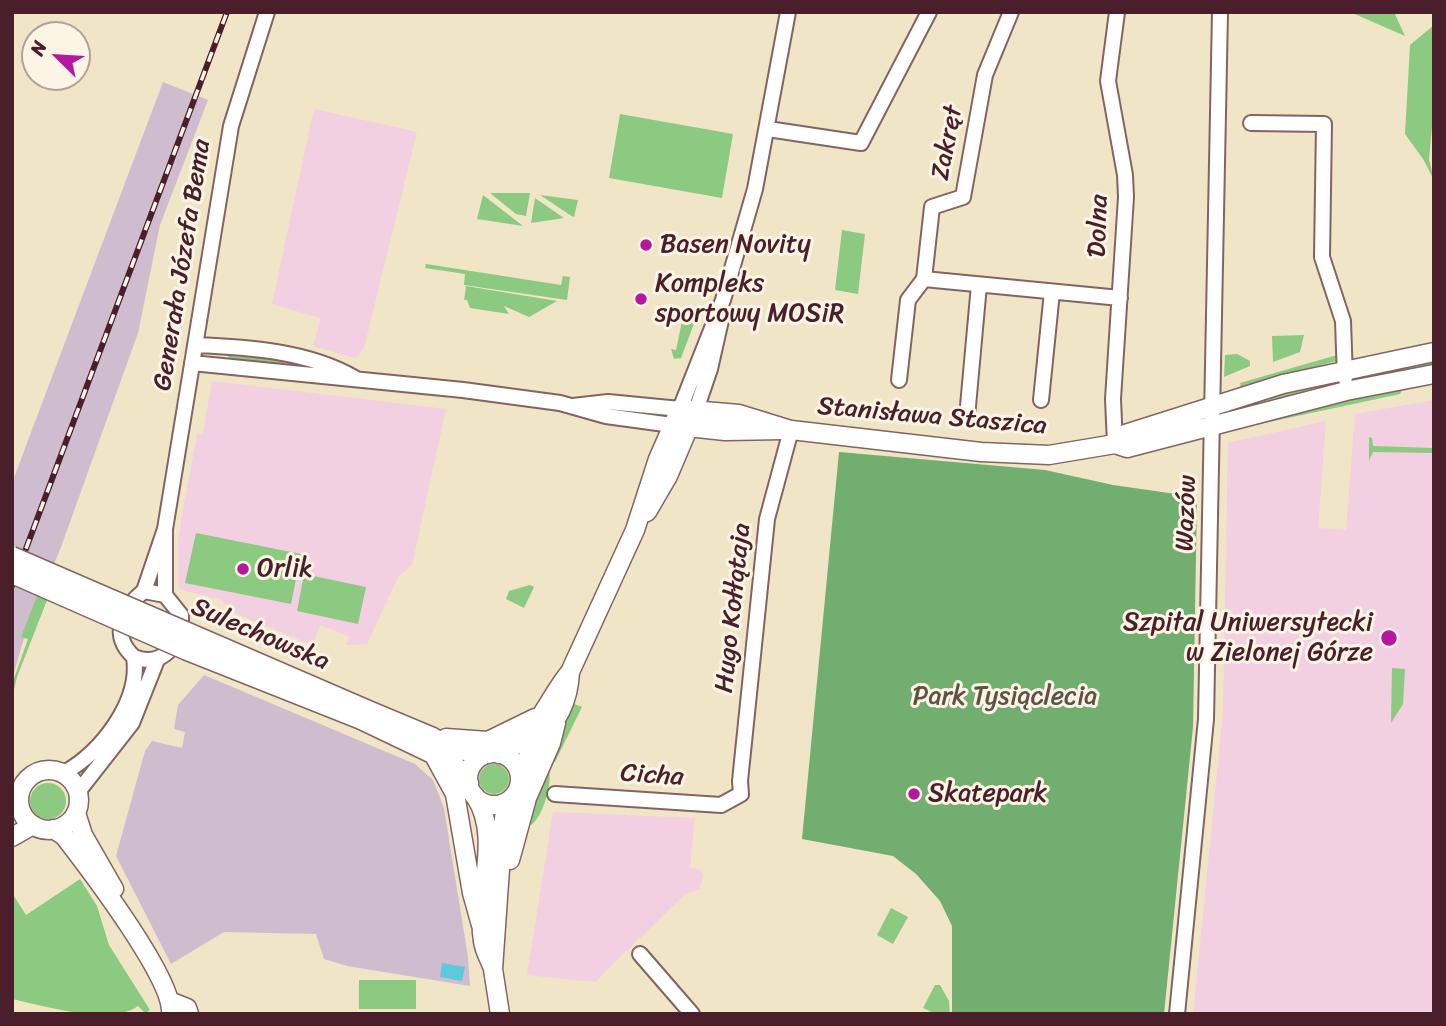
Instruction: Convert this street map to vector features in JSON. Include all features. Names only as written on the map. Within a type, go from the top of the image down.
[{"type":"street","name":"Generała Józefa Bema","points":[[165,595],[166,529],[231,126],[267,12]]},
{"type":"street","points":[[481,925],[485,893],[486,826],[484,810],[472,790],[473,764],[520,742],[548,720],[569,695],[570,672],[635,530],[668,476],[684,418],[713,357],[723,300],[755,189],[788,12]]},
{"type":"street","points":[[768,129],[861,143],[929,12]]},
{"type":"street","name":"Zakręt","points":[[924,279],[932,207],[963,197],[985,75],[1011,12]]},
{"type":"street","name":"Dolna","points":[[1115,444],[1112,428],[1125,175],[1108,81],[1117,12]]},
{"type":"street","name":"Wazów","points":[[1177,1014],[1206,719],[1214,424],[1212,405],[1220,12]]},
{"type":"street","points":[[1251,123],[1324,124],[1321,257],[1343,321],[1346,391]]},
{"type":"street","points":[[899,380],[908,300],[924,279],[1120,298]]},
{"type":"street","points":[[967,417],[979,285]]},
{"type":"street","points":[[1041,400],[1052,292]]},
{"type":"street","name":"Stanisława Staszica","points":[[195,345],[292,355],[335,366],[355,378]]},
{"type":"street","name":"Stanisława Staszica","points":[[1115,444],[1125,434],[1212,405],[1345,369],[1434,352]]},
{"type":"street","name":"Stanisława Staszica","points":[[192,363],[338,379],[355,378],[573,406],[606,416],[684,418],[762,432],[789,430],[1015,455],[1049,455],[1115,444],[1127,448],[1346,391],[1434,373]]},
{"type":"street","name":"Hugo Kołłątaja","points":[[741,794],[740,781],[768,519],[789,430]]},
{"type":"street","name":"Generała Józefa Bema","points":[[144,591],[166,529]]},
{"type":"street","name":"Sulechowska","points":[[12,556],[432,744],[494,754]]},
{"type":"street","name":"Sulechowska","points":[[12,574],[187,651],[364,715]]},
{"type":"street","points":[[144,591],[165,595],[176,605],[181,627],[171,649],[157,660],[148,662],[134,657],[124,646],[120,625],[126,608],[144,591]]},
{"type":"street","points":[[64,774],[91,755],[114,724],[133,689],[134,657]]},
{"type":"street","points":[[123,916],[114,888],[83,835],[76,813],[78,792],[132,723],[157,660]]},
{"type":"street","points":[[500,1014],[493,969],[483,944],[455,794],[432,744],[488,741],[548,720]]},
{"type":"street","points":[[493,969],[503,826],[511,799],[520,785],[520,776],[548,720]]},
{"type":"street","points":[[500,882],[509,861],[527,798],[551,743],[548,720]]},
{"type":"street","name":"Sulechowska","points":[[432,744],[462,771],[472,790]]},
{"type":"street","points":[[494,754],[513,761],[520,776]]},
{"type":"street","points":[[78,792],[64,774],[47,769],[31,775],[20,791],[16,810],[33,825],[53,829],[70,844],[123,916],[176,1010]]},
{"type":"street","points":[[472,790],[492,805],[511,799]]},
{"type":"street","name":"Cicha","points":[[555,793],[722,805],[741,794]]},
{"type":"street","points":[[53,829],[66,824],[76,813]]},
{"type":"street","points":[[12,837],[33,825]]},
{"type":"street","points":[[640,954],[692,1014]]},
{"type":"shaded area","points":[[163,82],[208,100],[160,225],[138,333],[61,547],[24,638],[12,680],[12,483]]},
{"type":"shaded area","points":[[314,109],[417,132],[364,348],[355,358],[313,346],[321,318],[272,304]]},
{"type":"shaded area","points":[[212,381],[446,409],[412,565],[398,577],[367,644],[346,645],[349,637],[321,625],[312,645],[235,613],[222,600],[182,590],[178,586],[178,542],[184,505],[197,434],[203,434]]},
{"type":"shaded area","name":"Szpital Uniwersytecki w Zielonej Górze","points":[[1434,400],[1434,1014],[1193,1014],[1223,712],[1228,443],[1326,421],[1318,528],[1346,530],[1355,414]]},
{"type":"shaded area","points":[[204,675],[415,764],[433,780],[444,808],[468,957],[470,986],[347,966],[324,959],[316,934],[224,932],[171,964],[116,856],[145,751],[152,741],[182,748],[185,732],[174,729],[178,705]]},
{"type":"shaded area","points":[[553,812],[695,818],[690,867],[700,870],[703,875],[700,889],[685,894],[595,982],[527,975]]},
{"type":"green space","points":[[1350,12],[1394,12],[1405,36]]},
{"type":"green space","points":[[1434,25],[1434,106],[1429,159],[1434,180],[1405,134],[1410,45]]},
{"type":"green space","points":[[620,114],[733,134],[722,198],[609,178]]},
{"type":"green space","points":[[490,193],[530,193],[526,216],[516,214]]},
{"type":"green space","points":[[483,195],[523,226],[477,219]]},
{"type":"green space","points":[[540,195],[578,200],[574,217],[570,215]]},
{"type":"green space","points":[[535,198],[564,218],[531,223]]},
{"type":"green space","points":[[842,230],[865,234],[858,294],[835,290]]},
{"type":"green space","points":[[426,264],[561,285],[563,276],[570,277],[567,300],[464,285],[465,274],[425,268]]},
{"type":"green space","points":[[466,286],[557,301],[529,317],[504,306],[509,314],[470,308],[467,300],[464,300]]},
{"type":"green space","points":[[686,318],[695,321],[681,358],[674,359],[671,349],[676,350],[682,321]]},
{"type":"green space","points":[[1304,335],[1300,352],[1273,362],[1272,336]]},
{"type":"green space","points":[[229,352],[285,361],[285,365],[228,360]]},
{"type":"green space","points":[[1237,354],[1250,361],[1250,366],[1224,377],[1225,355]]},
{"type":"green space","points":[[1337,355],[1336,361],[1241,388],[1240,383]]},
{"type":"green space","points":[[1434,361],[1434,367],[1246,410],[1244,405],[1310,386]]},
{"type":"green space","points":[[1403,388],[1400,394],[1246,427],[1343,398]]},
{"type":"green space","points":[[1369,437],[1372,438],[1373,446],[1434,448],[1434,453],[1373,452],[1369,461]]},
{"type":"green space","name":"Park Tysiąclecia","points":[[839,452],[1045,470],[1113,485],[1197,497],[1193,727],[1164,1014],[952,1014],[952,926],[940,901],[916,874],[893,856],[802,839]]},
{"type":"green space","name":"Orlik","points":[[196,533],[301,554],[291,604],[185,583]]},
{"type":"green space","points":[[51,561],[60,567],[17,677],[12,698],[12,684],[28,639],[21,637]]},
{"type":"green space","points":[[304,574],[366,587],[358,624],[297,611]]},
{"type":"green space","points":[[530,585],[534,587],[524,608],[506,599],[509,591]]},
{"type":"green space","points":[[1392,668],[1405,669],[1403,704],[1391,723]]},
{"type":"green space","points":[[572,703],[582,707],[555,762],[548,759]]},
{"type":"green space","points":[[494,764],[505,768],[509,779],[505,790],[494,794],[483,790],[479,779],[483,768]]},
{"type":"green space","points":[[548,767],[550,780],[546,798],[540,814],[531,825],[523,822]]},
{"type":"green space","points":[[48,783],[61,788],[66,801],[61,814],[48,819],[35,814],[30,801],[35,788]]},
{"type":"green space","points":[[80,879],[97,906],[109,945],[150,1010],[145,1013],[138,1006],[126,1012],[111,1014],[77,1013],[12,999],[12,893],[26,915]]},
{"type":"green space","points":[[891,908],[908,917],[893,944],[877,935]]},
{"type":"green space","points":[[359,980],[416,980],[416,1009],[359,1009]]},
{"type":"green space","points":[[935,985],[940,985],[949,1001],[950,1014],[936,1014],[923,1008]]},
{"type":"water","points":[[442,963],[465,967],[462,981],[440,977]]},
{"type":"railway","points":[[12,586],[227,12]]},
{"type":"place","name":"Basen Novity","points":[[646,245]]},
{"type":"place","name":"Kompleks sportowy MOSiR","points":[[641,299]]},
{"type":"place","name":"Orlik","points":[[243,569]]},
{"type":"place","name":"Szpital Uniwersytecki w Zielonej Górze","points":[[1389,638]]},
{"type":"place","name":"Skatepark","points":[[914,794]]}]
